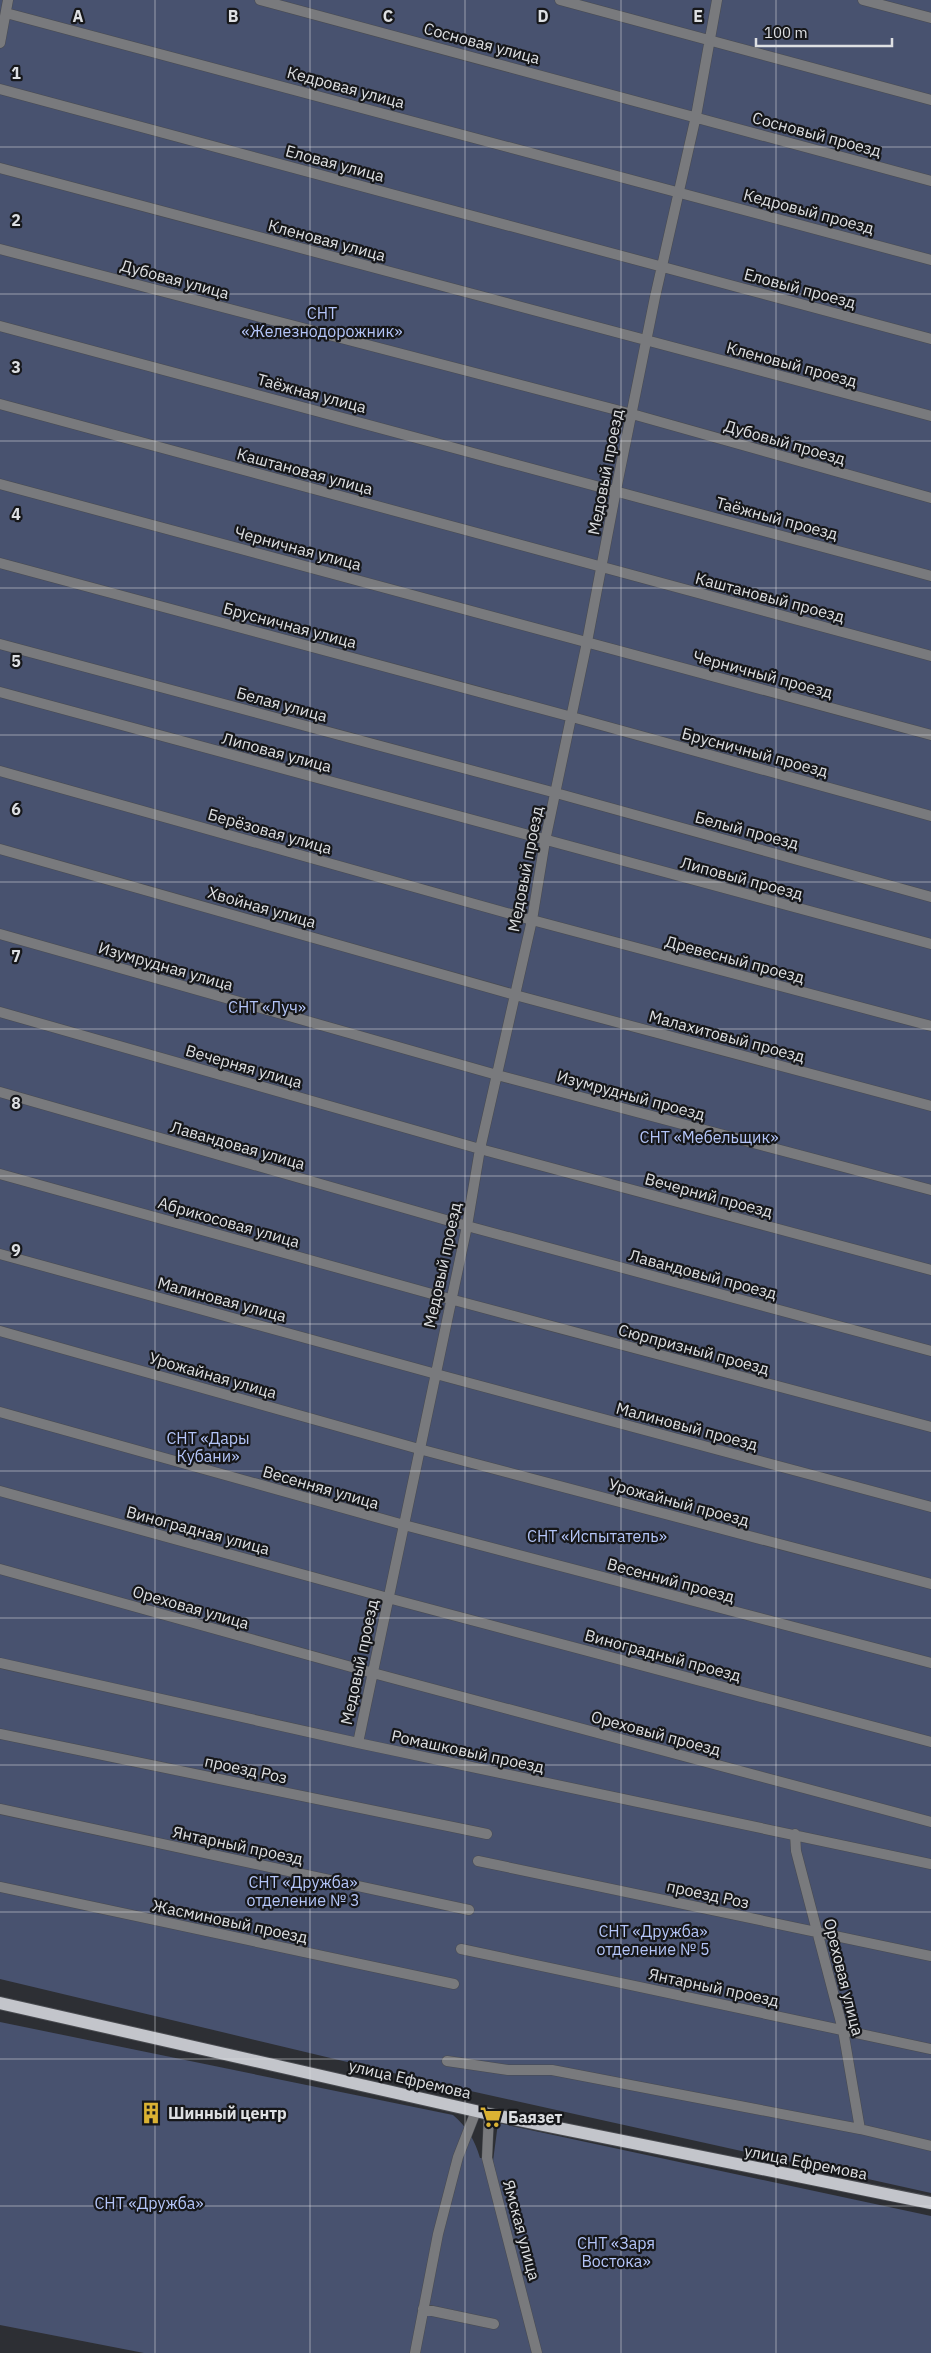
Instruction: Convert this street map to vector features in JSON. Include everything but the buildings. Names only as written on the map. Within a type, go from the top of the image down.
[{"type":"main road","name":"улица Ефремова","points":[[0,2003],[483,2112],[931,2203]]},
{"type":"street","points":[[0,43],[8,0]]},
{"type":"street","name":"Сосновая улица","points":[[260,0],[696,116]]},
{"type":"street","points":[[560,0],[931,100]]},
{"type":"street","name":"Медовый проезд","points":[[358,1743],[436,1374],[450,1299],[467,1226],[480,1148],[532,920],[616,490],[662,266],[696,116],[717,0]]},
{"type":"street","points":[[863,0],[931,18]]},
{"type":"street","name":"Кедровая улица","points":[[6,13],[679,191]]},
{"type":"street","name":"Еловая улица","points":[[0,89],[662,266]]},
{"type":"street","name":"Сосновый проезд","points":[[696,116],[931,181]]},
{"type":"street","name":"Кленовая улица","points":[[0,168],[646,341]]},
{"type":"street","name":"Кедровый проезд","points":[[679,191],[931,260]]},
{"type":"street","name":"Дубовая улица","points":[[0,248],[632,414]]},
{"type":"street","name":"Еловый проезд","points":[[662,266],[931,339]]},
{"type":"street","name":"Таёжная улица","points":[[0,326],[616,490]]},
{"type":"street","name":"Кленовый проезд","points":[[646,341],[931,416]]},
{"type":"street","name":"Каштановая улица","points":[[0,404],[602,567]]},
{"type":"street","name":"Дубовый проезд","points":[[632,414],[931,498]]},
{"type":"street","name":"Черничная улица","points":[[0,484],[587,642]]},
{"type":"street","name":"Таёжный проезд","points":[[616,490],[931,576]]},
{"type":"street","name":"Брусничная улица","points":[[0,563],[572,717]]},
{"type":"street","name":"Каштановый проезд","points":[[602,567],[931,656]]},
{"type":"street","name":"Черничный проезд","points":[[587,642],[931,735]]},
{"type":"street","name":"Белая улица","points":[[0,644],[556,793]]},
{"type":"street","name":"Липовая улица","points":[[0,692],[546,841]]},
{"type":"street","name":"Брусничный проезд","points":[[572,717],[931,816]]},
{"type":"street","name":"Берёзовая улица","points":[[0,771],[532,920]]},
{"type":"street","name":"Белый проезд","points":[[556,793],[931,897]]},
{"type":"street","name":"Липовый проезд","points":[[546,841],[931,944]]},
{"type":"street","name":"Хвойная улица","points":[[0,849],[515,994]]},
{"type":"street","name":"Древесный проезд","points":[[532,920],[931,1026]]},
{"type":"street","name":"Изумрудная улица","points":[[0,934],[497,1075]]},
{"type":"street","name":"Малахитовый проезд","points":[[515,994],[931,1106]]},
{"type":"street","name":"Вечерняя улица","points":[[0,1012],[480,1148]]},
{"type":"street","name":"Изумрудный проезд","points":[[497,1075],[931,1190]]},
{"type":"street","name":"Лавандовая улица","points":[[0,1092],[467,1226]]},
{"type":"street","name":"Вечерний проезд","points":[[480,1148],[931,1270]]},
{"type":"street","name":"Абрикосовая улица","points":[[0,1174],[450,1299]]},
{"type":"street","name":"Лавандовый проезд","points":[[467,1226],[931,1350]]},
{"type":"street","name":"Малиновая улица","points":[[0,1254],[436,1374]]},
{"type":"street","name":"Сюрпризный проезд","points":[[450,1299],[931,1427]]},
{"type":"street","name":"Урожайная улица","points":[[0,1331],[419,1449]]},
{"type":"street","name":"Малиновый проезд","points":[[436,1374],[931,1507]]},
{"type":"street","name":"Весенняя улица","points":[[0,1412],[404,1525]]},
{"type":"street","name":"Урожайный проезд","points":[[419,1449],[931,1584]]},
{"type":"street","name":"Виноградная улица","points":[[0,1490],[388,1598]]},
{"type":"street","name":"Весенний проезд","points":[[404,1525],[931,1663]]},
{"type":"street","name":"Ореховая улица","points":[[0,1569],[373,1673]]},
{"type":"street","name":"Виноградный проезд","points":[[388,1598],[931,1742]]},
{"type":"street","name":"Ромашковый проезд","points":[[0,1663],[358,1743],[931,1864]]},
{"type":"street","name":"Ореховый проезд","points":[[373,1673],[931,1822]]},
{"type":"street","name":"проезд Роз","points":[[0,1734],[487,1834]]},
{"type":"street","name":"Янтарный проезд","points":[[0,1809],[469,1910]]},
{"type":"street","name":"Ореховая улица","points":[[795,1834],[796,1851],[843,2030],[860,2129]]},
{"type":"street","name":"проезд Роз","points":[[478,1861],[931,1956]]},
{"type":"street","name":"Жасминовый проезд","points":[[0,1887],[454,1984]]},
{"type":"street","name":"Янтарный проезд","points":[[462,1949],[931,2049]]},
{"type":"street","name":"улица Ефремова","points":[[447,2061],[508,2070],[552,2070],[860,2129],[931,2146]]},
{"type":"street","points":[[415,2353],[438,2234],[456,2166],[483,2112]]},
{"type":"street","name":"Ямская улица","points":[[483,2112],[487,2158],[537,2353]]},
{"type":"street","points":[[423,2309],[494,2324]]},
{"type":"green space","points":[[0,0],[931,0],[931,2193],[448,2086],[0,1979]]},
{"type":"green space","name":"СНТ «Дружба»","points":[[0,2022],[453,2115],[470,2134],[480,2158],[485,2158],[534,2353],[144,2353],[0,2325]]},
{"type":"green space","name":"СНТ «Заря Востока»","points":[[498,2123],[931,2216],[931,2353],[537,2353],[493,2161]]},
{"type":"place","name":"Шинный центр","points":[[151,2113]]},
{"type":"place","name":"Баязет","points":[[491,2117]]},
{"type":"park label","name":"СНТ «Железнодорожник»","points":[[322,322]]},
{"type":"park label","name":"СНТ «Луч»","points":[[267,1007]]},
{"type":"park label","name":"СНТ «Мебельщик»","points":[[709,1137]]},
{"type":"park label","name":"СНТ «Дары Кубани»","points":[[208,1447]]},
{"type":"park label","name":"СНТ «Испытатель»","points":[[597,1536]]},
{"type":"park label","name":"СНТ «Дружба» отделение № 3","points":[[303,1891]]},
{"type":"park label","name":"СНТ «Дружба» отделение № 5","points":[[653,1940]]}]
